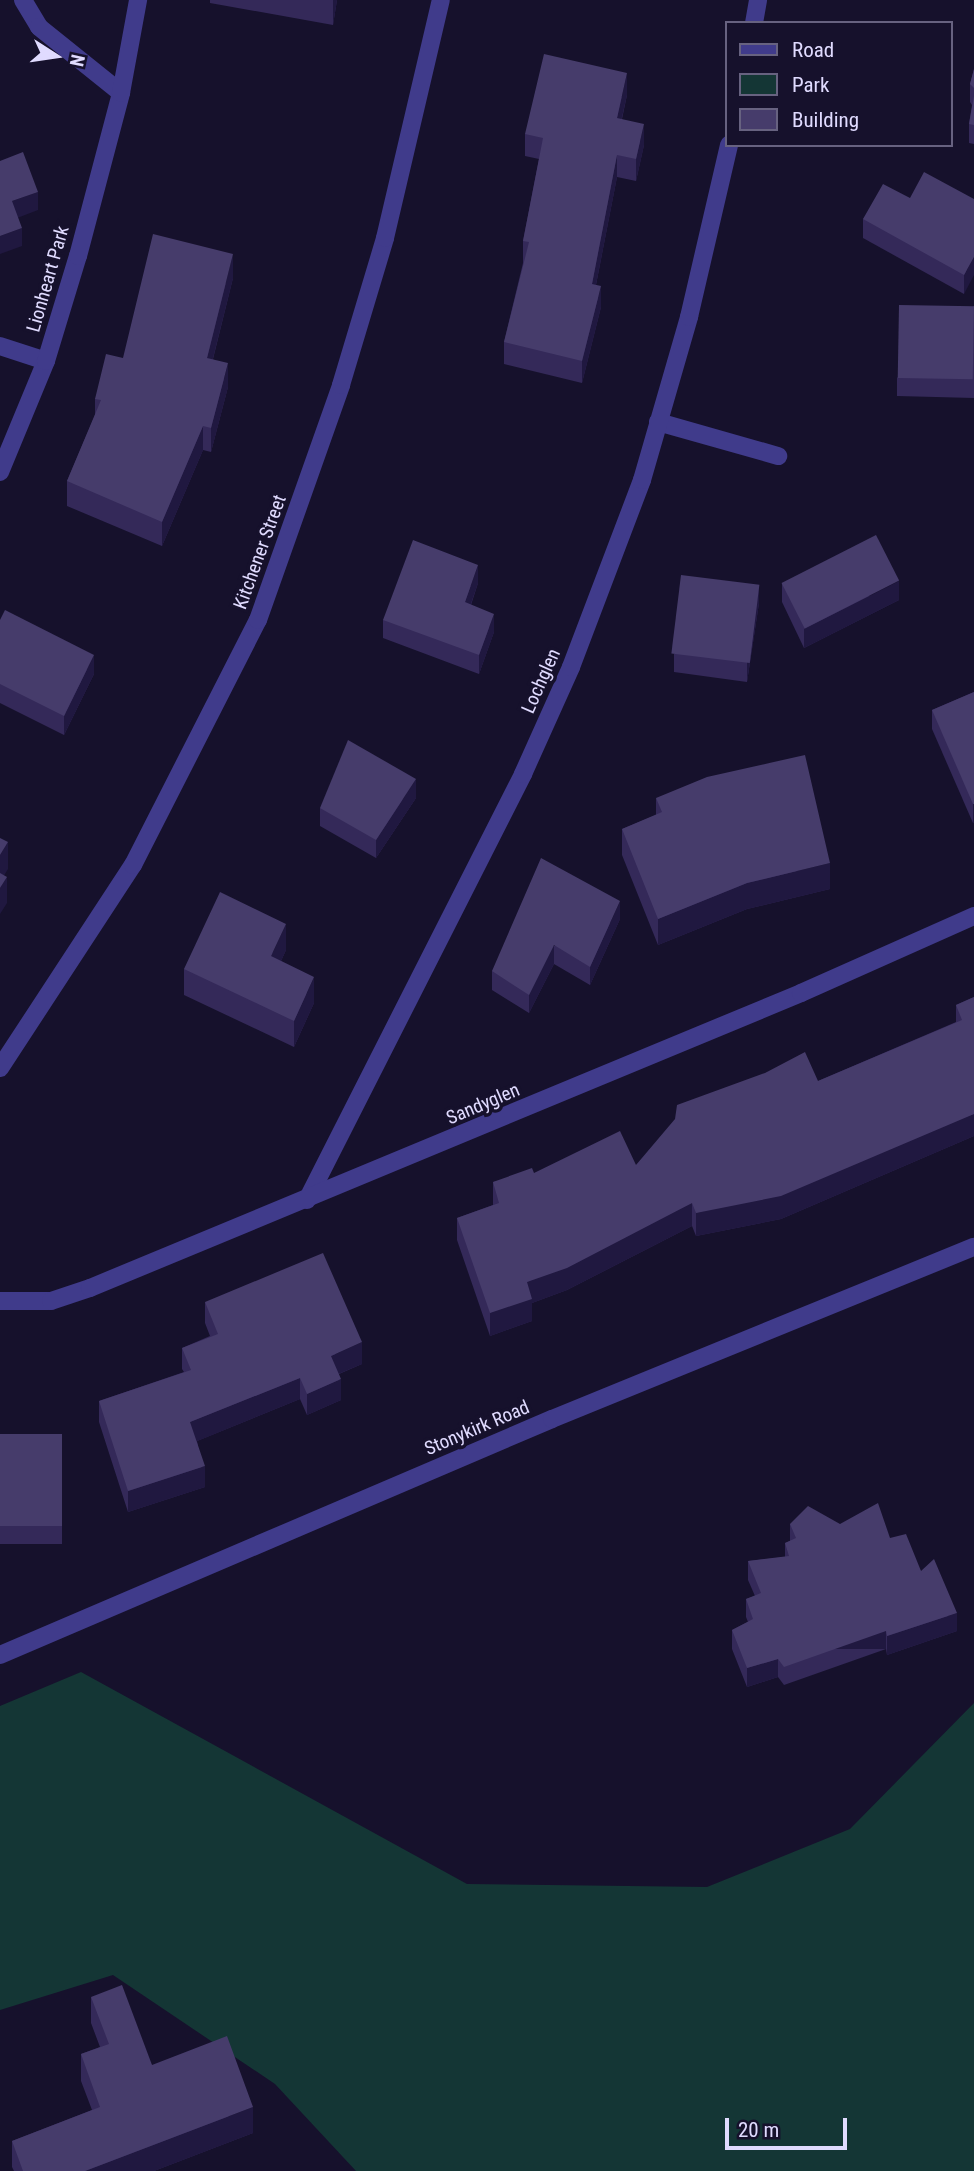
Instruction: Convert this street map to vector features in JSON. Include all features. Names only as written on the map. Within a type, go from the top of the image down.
[{"type":"street","points":[[23,0],[39,27],[121,93]]},
{"type":"street","name":"Lionheart Park","points":[[0,472],[46,361],[121,93],[138,0]]},
{"type":"street","name":"Kitchener Street","points":[[0,1068],[133,864],[258,620],[341,385],[386,238],[441,0]]},
{"type":"street","points":[[754,21],[758,0]]},
{"type":"street","name":"Lochglen","points":[[307,1200],[544,726],[642,480],[689,317],[729,147]]},
{"type":"street","points":[[0,346],[46,361]]},
{"type":"street","points":[[659,422],[778,456]]},
{"type":"street","name":"Sandyglen","points":[[0,1301],[51,1301],[90,1288],[802,993],[974,916]]},
{"type":"street","name":"Stonykirk Road","points":[[0,1655],[552,1419],[974,1247]]},
{"type":"green space","points":[[81,1672],[467,1884],[707,1887],[850,1829],[974,1703],[974,2171],[356,2171],[275,2084],[113,1975],[0,2010],[0,1706]]},
{"type":"building","points":[[544,54],[627,73],[617,118],[644,124],[636,159],[617,155],[592,284],[601,286],[582,361],[504,342],[529,242],[523,241],[543,138],[525,134]]},
{"type":"building","points":[[974,69],[974,88],[970,84]]},
{"type":"building","points":[[974,96],[974,125],[969,124]]},
{"type":"building","points":[[23,152],[38,192],[12,201],[22,228],[0,236],[0,161]]},
{"type":"building","points":[[924,172],[974,199],[974,257],[964,275],[863,219],[883,184],[910,198]]},
{"type":"building","points":[[153,234],[233,254],[207,358],[228,363],[211,428],[203,426],[162,522],[67,481],[101,400],[95,399],[106,354],[123,358]]},
{"type":"building","points":[[899,305],[974,306],[973,379],[898,378]]},
{"type":"building","points":[[876,535],[899,580],[805,629],[782,583]]},
{"type":"building","points":[[413,540],[478,565],[465,602],[494,614],[479,655],[383,620]]},
{"type":"building","points":[[681,575],[759,585],[750,663],[671,653]]},
{"type":"building","points":[[5,610],[94,655],[64,716],[0,684],[0,620]]},
{"type":"building","points":[[974,692],[974,804],[973,804],[932,710]]},
{"type":"building","points":[[348,740],[416,779],[376,840],[320,808]]},
{"type":"building","points":[[805,755],[830,863],[747,883],[658,919],[622,829],[662,812],[656,798],[707,777]]},
{"type":"building","points":[[0,838],[8,842],[0,855]]},
{"type":"building","points":[[541,858],[620,901],[590,967],[554,945],[529,995],[492,971]]},
{"type":"building","points":[[0,873],[7,877],[0,888]]},
{"type":"building","points":[[220,892],[286,924],[271,956],[314,977],[294,1021],[184,969]]},
{"type":"building","points":[[974,997],[974,1114],[781,1196],[696,1213],[692,1203],[567,1268],[527,1282],[532,1299],[490,1313],[457,1218],[499,1203],[493,1182],[532,1168],[534,1173],[620,1131],[636,1165],[675,1119],[677,1105],[765,1073],[805,1052],[818,1081],[962,1020],[956,1005]]},
{"type":"building","points":[[323,1253],[362,1342],[331,1356],[341,1379],[307,1394],[300,1378],[190,1422],[205,1466],[128,1491],[99,1401],[191,1370],[182,1348],[218,1334],[205,1302]]},
{"type":"building","points":[[0,1434],[62,1434],[62,1526],[0,1526]]},
{"type":"building","points":[[878,1503],[890,1538],[906,1534],[921,1571],[934,1559],[957,1613],[887,1636],[886,1631],[784,1667],[778,1659],[747,1668],[732,1630],[753,1619],[746,1599],[761,1593],[748,1561],[789,1556],[785,1543],[796,1538],[790,1524],[808,1506],[840,1524]]},
{"type":"building","points":[[122,1985],[152,2065],[227,2036],[253,2107],[85,2171],[23,2171],[12,2141],[100,2107],[81,2054],[109,2044],[91,1997]]}]
